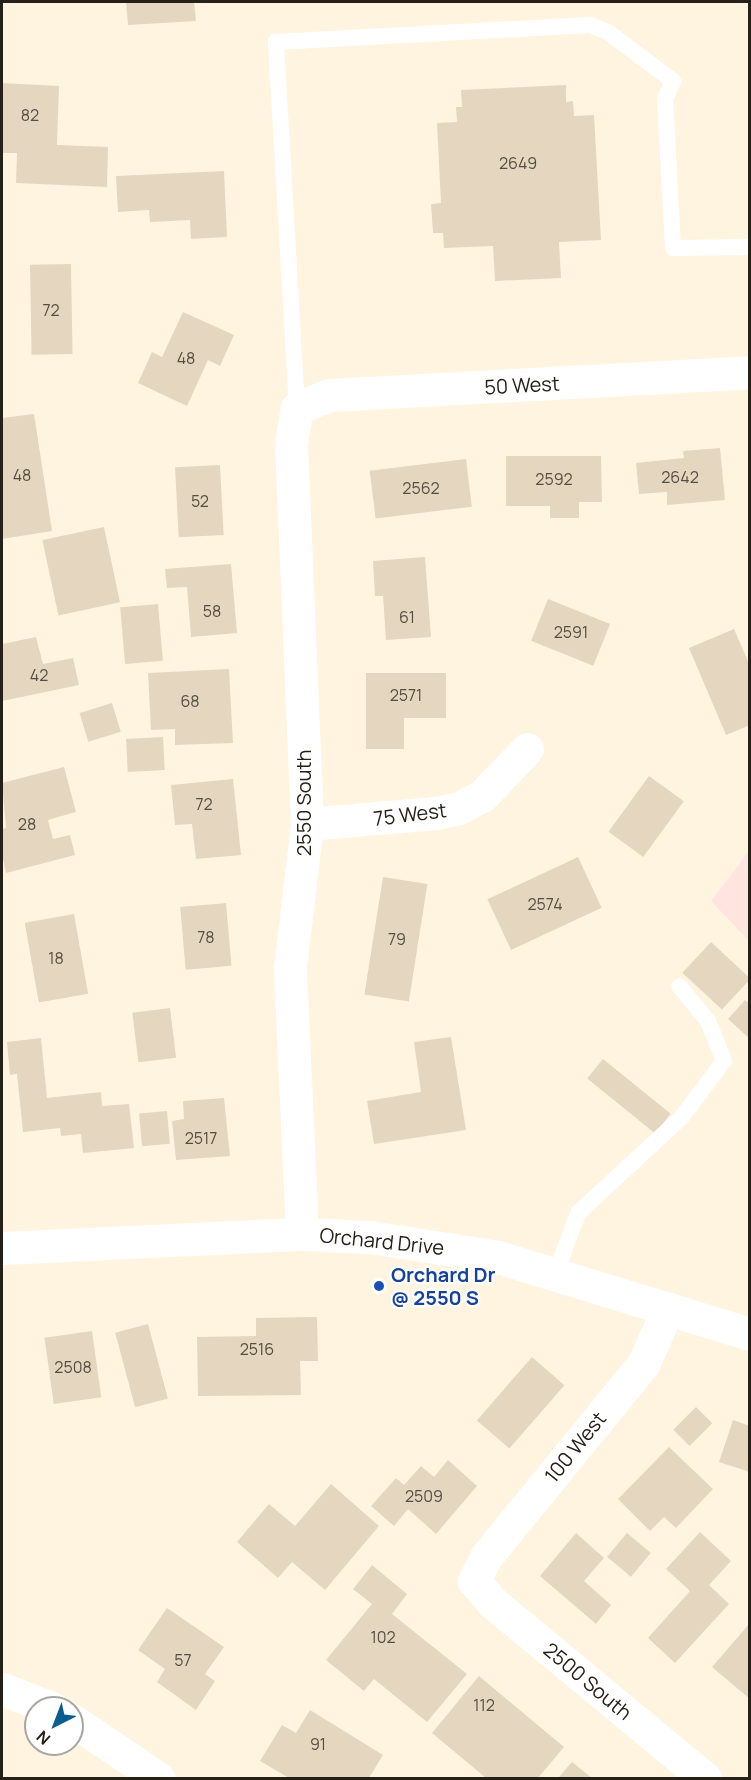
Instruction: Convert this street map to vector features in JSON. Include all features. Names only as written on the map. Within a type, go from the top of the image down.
[{"type":"street","name":"50 West","points":[[297,408],[330,395],[750,372]]},
{"type":"street","name":"2550 South","points":[[297,408],[291,444],[307,824],[290,967],[302,1234]]},
{"type":"street","name":"75 West","points":[[307,824],[436,813],[459,808],[482,796],[527,749]]},
{"type":"street","name":"Orchard Drive","points":[[2,1248],[302,1234],[438,1245],[556,1273],[750,1334]]},
{"type":"street","name":"100 West","points":[[474,1581],[486,1557],[644,1363],[668,1308]]},
{"type":"street","name":"2500 South","points":[[474,1581],[492,1602],[705,1779]]},
{"type":"street","points":[[2,1689],[24,1697]]},
{"type":"street","points":[[84,1728],[158,1779]]},
{"type":"lane","points":[[297,408],[276,42],[590,26],[608,32],[673,81],[664,99],[673,248],[750,247]]},
{"type":"lane","points":[[556,1273],[578,1213],[681,1118],[724,1062],[708,1021],[679,986]]},
{"type":"shaded area","points":[[749,851],[750,941],[711,901]]},
{"type":"building","points":[[126,2],[194,2],[196,21],[128,25]]},
{"type":"building","points":[[2,83],[59,86],[57,145],[108,147],[107,187],[16,183],[17,153],[2,153]]},
{"type":"building","points":[[566,85],[566,102],[573,101],[574,116],[594,115],[601,240],[559,242],[561,278],[495,281],[493,246],[444,248],[443,233],[433,233],[431,204],[441,203],[437,123],[457,122],[456,107],[462,107],[461,90]]},
{"type":"building","points":[[224,171],[227,237],[191,239],[190,220],[150,222],[149,210],[118,212],[116,176]]},
{"type":"building","points":[[71,264],[73,354],[32,355],[30,265]]},
{"type":"building","points":[[183,312],[234,335],[220,366],[208,360],[187,406],[138,383],[152,352],[162,357]]},
{"type":"building","points":[[34,414],[52,531],[2,539],[2,418]]},
{"type":"building","points":[[720,448],[725,500],[667,505],[667,492],[639,494],[636,463],[684,458],[683,451]]},
{"type":"building","points":[[506,456],[601,456],[602,502],[579,502],[579,518],[550,518],[550,506],[506,506]]},
{"type":"building","points":[[466,459],[472,507],[376,518],[370,471]]},
{"type":"building","points":[[220,465],[224,535],[179,537],[175,467]]},
{"type":"building","points":[[104,527],[120,602],[58,615],[42,540]]},
{"type":"building","points":[[425,557],[431,637],[386,640],[383,596],[375,596],[373,561]]},
{"type":"building","points":[[231,564],[237,633],[191,637],[187,587],[167,588],[165,569]]},
{"type":"building","points":[[548,599],[610,624],[593,666],[531,641]]},
{"type":"building","points":[[158,604],[163,661],[125,664],[120,607]]},
{"type":"building","points":[[734,629],[750,666],[750,725],[726,735],[689,648]]},
{"type":"building","points":[[36,637],[43,664],[73,658],[79,685],[2,701],[2,644]]},
{"type":"building","points":[[229,669],[233,743],[175,745],[175,729],[151,730],[148,673]]},
{"type":"building","points":[[366,673],[446,673],[446,718],[404,718],[404,749],[366,749]]},
{"type":"building","points":[[112,703],[121,732],[88,742],[79,713]]},
{"type":"building","points":[[163,737],[165,770],[128,772],[126,739]]},
{"type":"building","points":[[64,767],[76,812],[48,820],[53,839],[70,835],[75,855],[6,873],[2,854],[2,829],[6,828],[2,783]]},
{"type":"building","points":[[649,776],[684,801],[643,857],[608,832]]},
{"type":"building","points":[[233,779],[241,855],[196,859],[192,824],[175,825],[171,785]]},
{"type":"building","points":[[578,857],[602,908],[511,950],[487,899]]},
{"type":"building","points":[[383,877],[427,884],[409,1002],[364,995]]},
{"type":"building","points":[[226,903],[231,966],[186,970],[180,907]]},
{"type":"building","points":[[74,914],[88,994],[39,1002],[25,923]]},
{"type":"building","points":[[711,942],[750,978],[722,1010],[682,973]]},
{"type":"building","points":[[745,1000],[750,1004],[750,1039],[728,1019]]},
{"type":"building","points":[[170,1008],[176,1058],[138,1062],[132,1013]]},
{"type":"building","points":[[451,1037],[466,1130],[374,1144],[367,1101],[421,1092],[414,1042]]},
{"type":"building","points":[[41,1038],[47,1098],[101,1092],[102,1106],[129,1104],[134,1148],[83,1153],[81,1134],[61,1136],[60,1128],[23,1132],[17,1074],[10,1075],[7,1042]]},
{"type":"building","points":[[603,1059],[671,1114],[655,1133],[587,1078]]},
{"type":"building","points":[[224,1098],[230,1156],[176,1160],[172,1121],[184,1119],[183,1101]]},
{"type":"building","points":[[167,1111],[170,1144],[142,1146],[139,1113]]},
{"type":"building","points":[[317,1317],[318,1361],[300,1361],[301,1395],[198,1396],[197,1337],[256,1336],[256,1318]]},
{"type":"building","points":[[148,1324],[168,1398],[135,1407],[115,1333]]},
{"type":"building","points":[[92,1331],[101,1397],[54,1404],[44,1338]]},
{"type":"building","points":[[532,1357],[564,1385],[509,1449],[477,1420]]},
{"type":"building","points":[[696,1407],[712,1423],[690,1446],[673,1430]]},
{"type":"building","points":[[733,1420],[750,1426],[750,1472],[719,1462]]},
{"type":"building","points":[[669,1447],[713,1489],[676,1528],[664,1517],[650,1531],[618,1499]]},
{"type":"building","points":[[448,1460],[477,1486],[436,1534],[408,1509],[394,1526],[371,1506],[396,1478],[404,1485],[421,1466],[434,1477]]},
{"type":"building","points":[[331,1484],[379,1526],[325,1590],[292,1562],[278,1578],[237,1542],[269,1504],[295,1526]]},
{"type":"building","points":[[700,1532],[731,1561],[709,1585],[729,1604],[675,1663],[648,1638],[690,1591],[666,1569]]},
{"type":"building","points":[[576,1533],[604,1558],[584,1581],[611,1605],[596,1624],[540,1576]]},
{"type":"building","points":[[627,1533],[651,1553],[631,1577],[607,1557]]},
{"type":"building","points":[[372,1565],[407,1594],[392,1614],[467,1674],[427,1722],[374,1679],[364,1691],[326,1660],[372,1604],[353,1589]]},
{"type":"building","points":[[167,1608],[224,1647],[205,1674],[215,1681],[196,1710],[157,1682],[165,1669],[138,1650]]},
{"type":"building","points":[[750,1623],[750,1699],[712,1667]]},
{"type":"building","points":[[479,1676],[564,1747],[538,1778],[486,1778],[432,1733]]},
{"type":"building","points":[[310,1710],[383,1755],[369,1778],[289,1778],[260,1761],[282,1725],[296,1733]]},
{"type":"building","points":[[572,1762],[592,1778],[558,1778]]},
{"type":"place","name":"Orchard Dr @ 2550 S","points":[[379,1286]]}]
